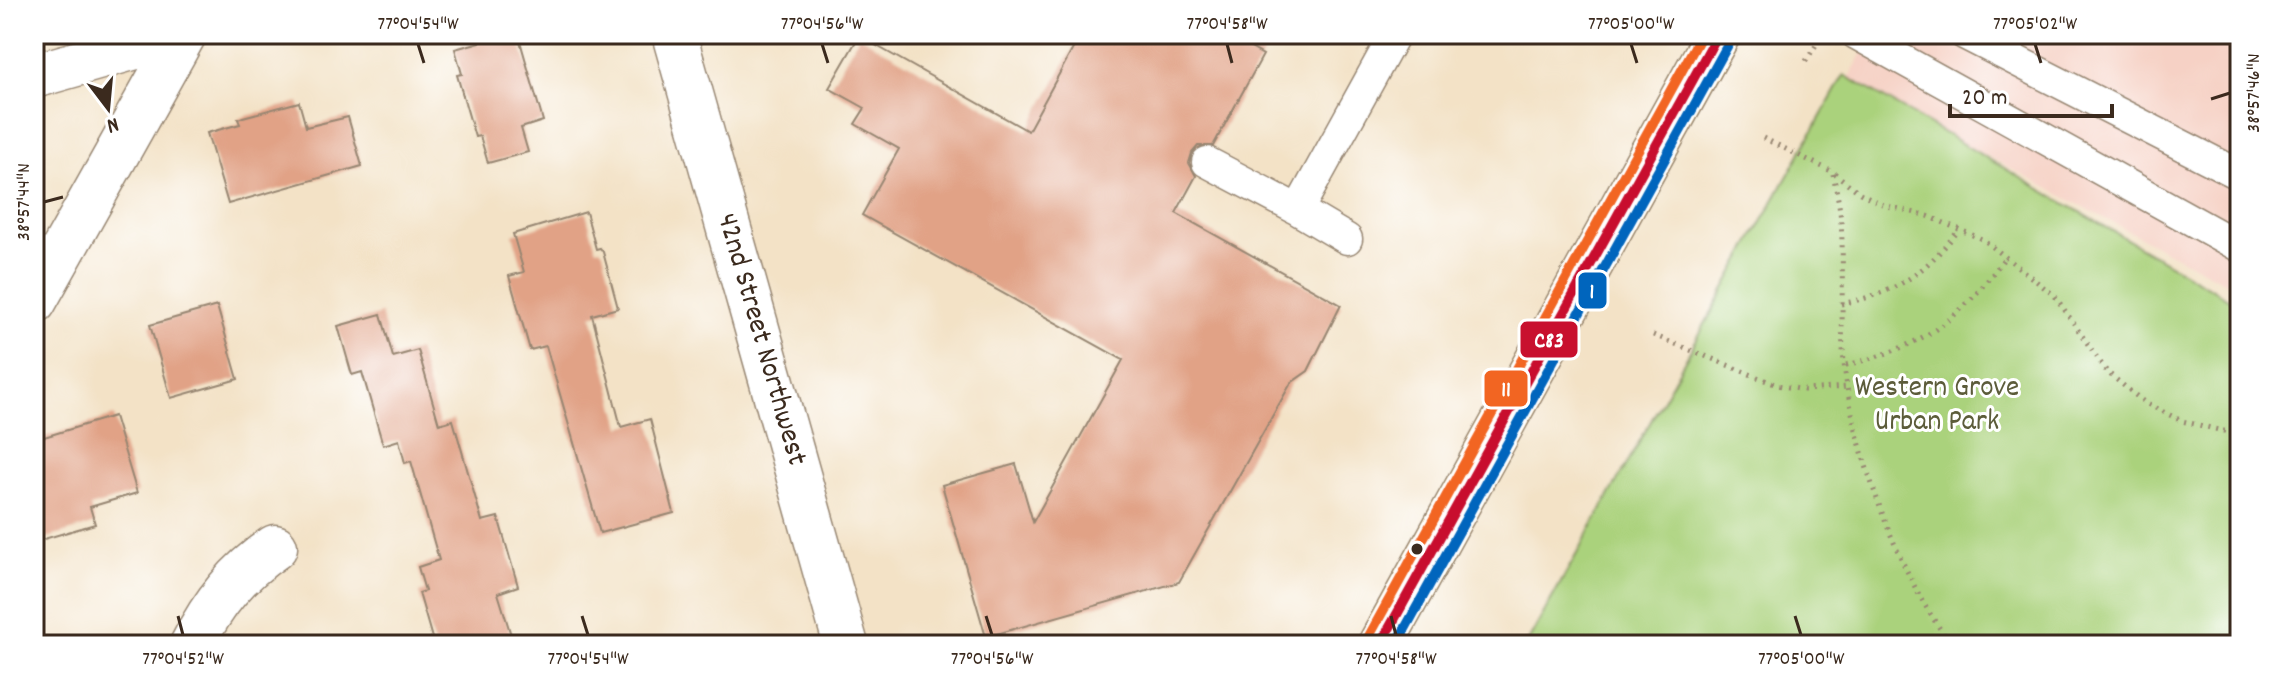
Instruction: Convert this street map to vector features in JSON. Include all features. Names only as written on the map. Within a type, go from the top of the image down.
[{"type":"main road","points":[[1380,645],[1718,34]]},
{"type":"street","points":[[34,76],[182,34]]},
{"type":"street","points":[[34,302],[182,34]]},
{"type":"street","name":"42nd Street Northwest","points":[[674,34],[846,645]]},
{"type":"street","points":[[192,645],[222,595],[246,567],[275,547]]},
{"type":"lane","points":[[1298,210],[1395,34]]},
{"type":"lane","points":[[1856,34],[2240,247]]},
{"type":"lane","points":[[1964,34],[2240,175]]},
{"type":"lane","points":[[1207,162],[1347,239]]},
{"type":"path","points":[[1763,138],[1833,172],[1860,193],[1884,205],[1928,216],[1984,240],[2055,296],[2107,372],[2145,403],[2182,421],[2240,432]]},
{"type":"path","points":[[1833,172],[1841,220],[1841,304],[1847,387],[1870,476],[1904,566],[1938,627],[1952,645]]},
{"type":"path","points":[[1841,304],[1876,296],[1909,281],[1937,258],[1959,230]]},
{"type":"path","points":[[1845,365],[1884,356],[1932,332],[1954,317],[1982,289],[2005,257]]},
{"type":"path","points":[[1653,335],[1777,385],[1804,390],[1847,387]]},
{"type":"shaded area","points":[[1873,34],[2240,34],[2240,290],[1847,82]]},
{"type":"green space","name":"Western Grove Urban Park","points":[[1844,75],[2240,305],[2240,645],[1526,645]]},
{"type":"building","points":[[518,34],[543,121],[521,128],[528,152],[488,163],[480,136],[475,137],[457,75],[462,74],[455,49]]},
{"type":"building","points":[[1081,34],[1226,34],[1263,55],[1213,146],[1198,146],[1192,153],[1189,163],[1196,176],[1176,213],[1341,305],[1308,371],[1291,383],[1179,582],[986,637],[942,485],[1016,464],[1033,522],[1123,360],[862,215],[899,149],[855,124],[865,108],[829,88],[859,36],[1028,131]]},
{"type":"building","points":[[299,102],[306,127],[348,117],[362,166],[228,204],[207,133],[240,124],[238,119],[243,117]]},
{"type":"building","points":[[586,212],[596,249],[600,248],[603,252],[618,308],[592,315],[621,427],[650,419],[674,513],[600,533],[546,346],[530,350],[509,276],[524,272],[513,234]]},
{"type":"building","points":[[217,306],[238,379],[171,398],[150,325]]},
{"type":"building","points":[[381,314],[393,357],[418,350],[439,424],[453,420],[482,521],[498,517],[518,586],[498,593],[514,645],[434,645],[419,593],[425,591],[418,567],[439,560],[411,461],[405,463],[399,440],[383,445],[362,372],[352,375],[338,326]]},
{"type":"building","points":[[114,416],[137,493],[90,507],[95,524],[34,542],[34,440]]},
{"type":"transit line","name":"11","points":[[1368,638],[1702,34]]},
{"type":"transit line","name":"C83","points":[[1380,645],[1718,34]]},
{"type":"transit line","name":"1","points":[[1396,645],[1730,41]]}]
